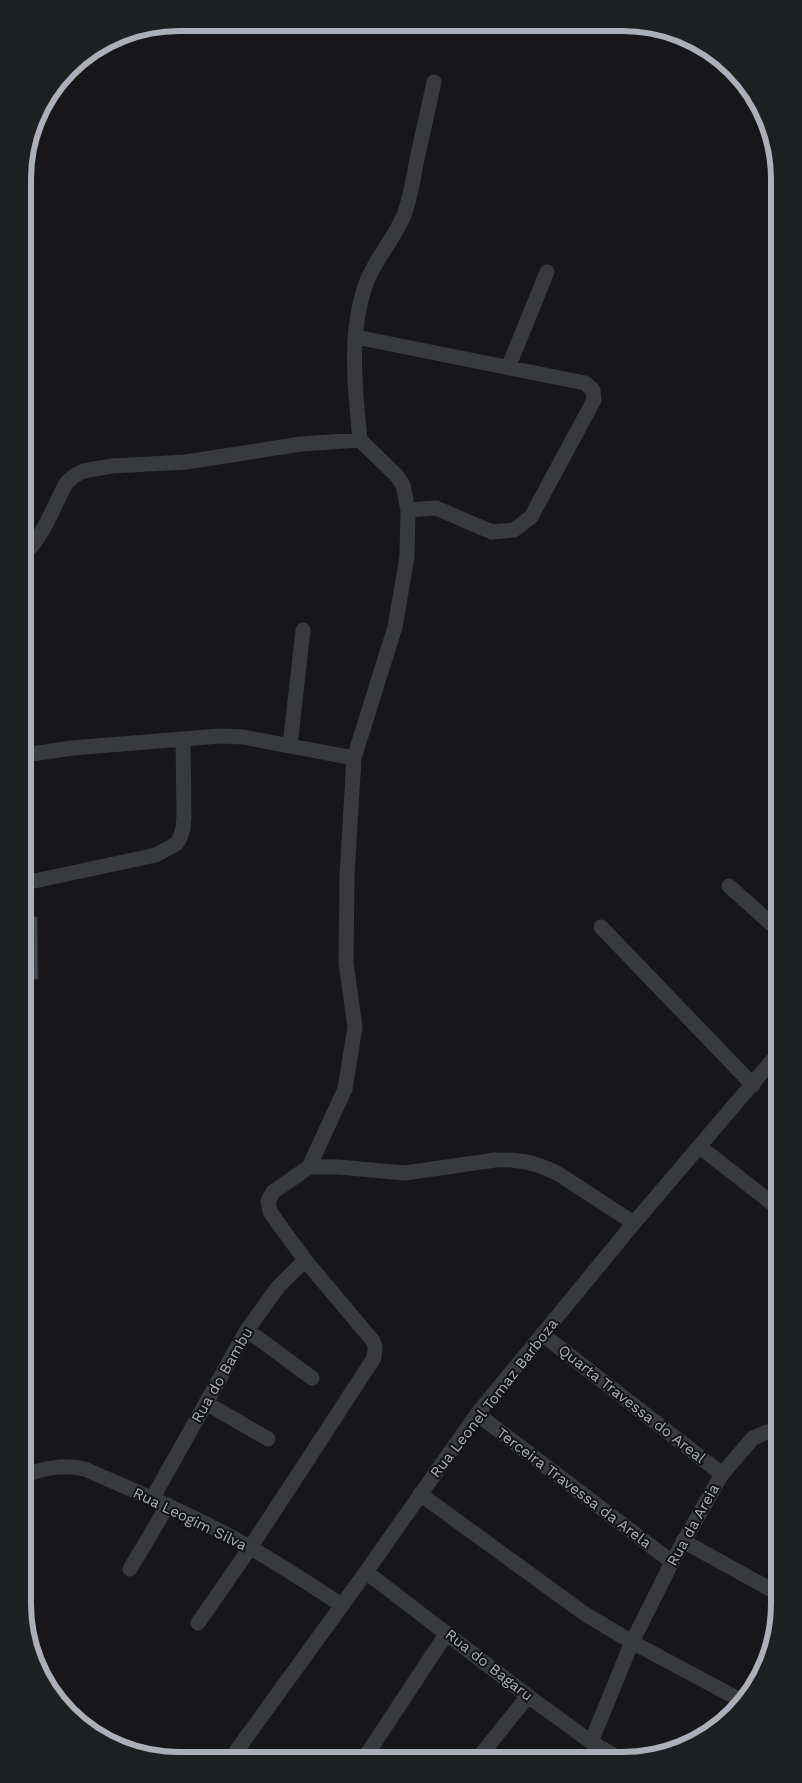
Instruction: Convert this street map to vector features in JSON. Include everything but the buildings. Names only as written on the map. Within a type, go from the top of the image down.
[{"type":"street","points":[[198,1622],[250,1548],[374,1358],[375,1352],[373,1341],[305,1260],[268,1207],[272,1192],[308,1167],[345,1089],[355,1027],[346,963],[347,875],[354,758],[395,627],[407,557],[408,510],[403,485],[397,476],[360,440],[354,366],[356,336],[366,282],[374,265],[396,231],[408,201],[434,82]]},
{"type":"street","points":[[508,368],[546,272]]},
{"type":"street","points":[[356,336],[585,383],[593,390],[594,400],[531,517],[514,530],[492,532],[436,508],[408,510]]},
{"type":"street","points":[[32,546],[41,533],[67,482],[83,471],[112,466],[186,462],[301,444],[360,440]]},
{"type":"street","points":[[290,746],[303,630]]},
{"type":"street","points":[[32,754],[72,748],[220,736],[244,737],[354,758]]},
{"type":"street","points":[[32,882],[156,855],[176,844],[183,828],[184,815],[183,738]]},
{"type":"street","points":[[729,886],[770,923]]},
{"type":"street","points":[[601,927],[753,1085]]},
{"type":"street","name":"Rua Leonel Tomaz Barboza","points":[[236,1752],[477,1414],[634,1223],[770,1063]]},
{"type":"street","points":[[700,1147],[770,1202]]},
{"type":"street","points":[[308,1167],[338,1167],[405,1173],[495,1160],[527,1162],[543,1166],[634,1223]]},
{"type":"street","name":"Rua do Bambu","points":[[152,1499],[246,1330],[278,1287],[305,1260]]},
{"type":"street","points":[[246,1330],[312,1378]]},
{"type":"street","name":"Quarta Travessa do Areal","points":[[542,1334],[722,1474]]},
{"type":"street","points":[[206,1403],[268,1439]]},
{"type":"street","name":"Terceira Travessa da Arela","points":[[477,1414],[672,1562]]},
{"type":"street","name":"Rua da Areia","points":[[591,1742],[632,1642],[683,1541],[722,1474],[753,1438],[770,1432]]},
{"type":"street","name":"Rua Leogim Silva","points":[[31,1473],[52,1467],[85,1469],[168,1506],[250,1548],[342,1605]]},
{"type":"street","points":[[420,1494],[585,1614],[632,1642],[737,1698]]},
{"type":"street","points":[[130,1569],[168,1506]]},
{"type":"street","points":[[683,1541],[770,1589]]},
{"type":"street","name":"Rua do Bagaru","points":[[366,1572],[528,1696],[591,1742],[608,1752]]},
{"type":"street","points":[[368,1752],[447,1633]]},
{"type":"street","points":[[483,1752],[528,1696]]}]
